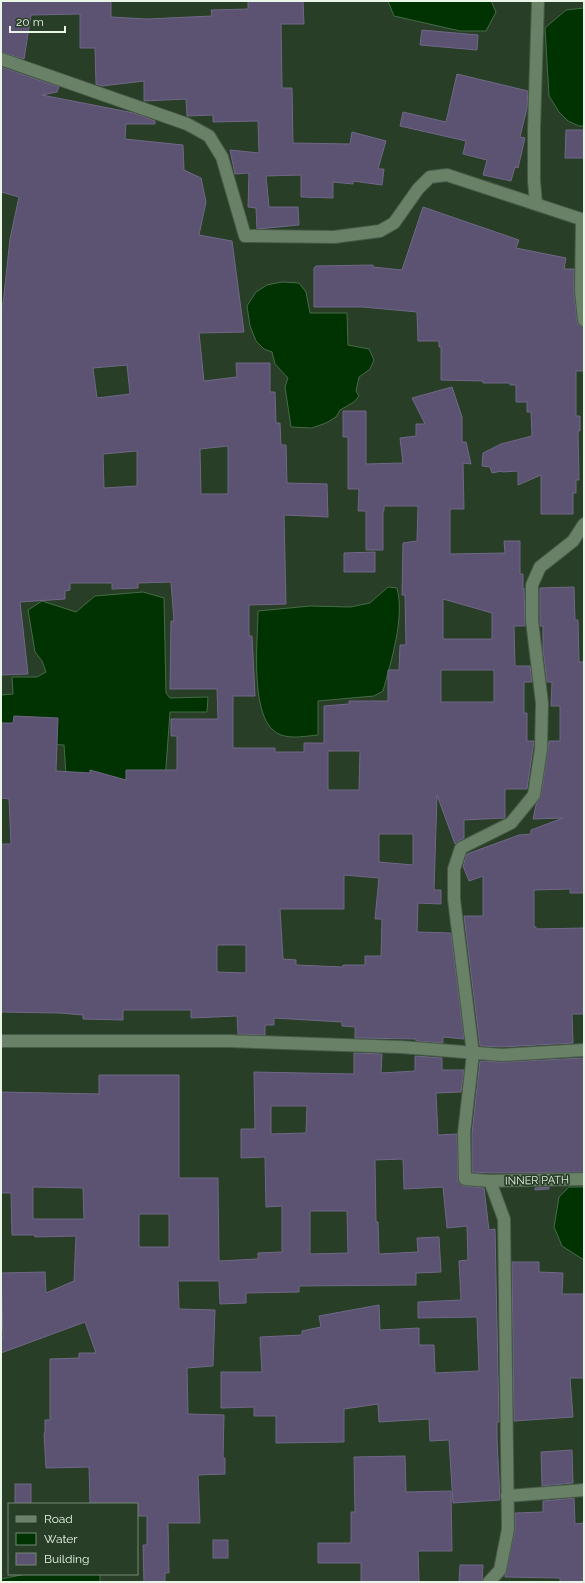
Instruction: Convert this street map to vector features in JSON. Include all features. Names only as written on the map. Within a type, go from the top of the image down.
[{"type":"street","points":[[536,203],[534,181],[534,129],[538,1]]},
{"type":"street","points":[[1,58],[187,124],[209,136],[222,157],[245,236],[334,237],[380,231],[394,223],[418,189],[430,177],[447,175],[536,203],[583,220],[581,291],[584,320]]},
{"type":"street","points":[[473,1054],[454,899],[454,869],[461,848],[511,823],[534,795],[541,749],[542,703],[532,621],[532,585],[540,568],[573,541],[584,524]]},
{"type":"street","points":[[1,1041],[229,1041],[401,1046],[473,1054],[502,1055],[584,1050]]},
{"type":"street","name":"INNER PATH","points":[[473,1054],[464,1133],[465,1179],[490,1181],[584,1179]]},
{"type":"street","points":[[489,1582],[500,1570],[508,1529],[504,1219],[490,1181]]},
{"type":"street","points":[[507,1496],[584,1490]]},
{"type":"water","points":[[388,1],[491,1],[496,12],[486,31],[460,31],[394,16]]},
{"type":"water","points":[[584,8],[584,126],[579,126],[568,121],[559,112],[549,96],[545,28],[566,10]]},
{"type":"water","points":[[282,282],[299,283],[306,292],[310,313],[347,313],[348,345],[369,349],[374,360],[370,369],[359,377],[356,391],[359,396],[354,402],[340,410],[336,417],[326,423],[312,428],[291,427],[285,387],[288,378],[275,364],[272,352],[264,349],[256,341],[250,326],[247,306],[256,292],[267,285]]},
{"type":"water","points":[[388,587],[397,588],[399,613],[396,640],[383,691],[374,696],[318,701],[318,735],[290,737],[281,735],[271,728],[263,715],[259,699],[257,680],[258,611],[310,606],[350,607],[370,603]]},
{"type":"water","points":[[143,592],[164,598],[166,693],[170,698],[208,697],[207,712],[170,712],[165,781],[67,789],[64,745],[1,742],[1,695],[13,694],[12,677],[37,677],[46,672],[42,661],[35,652],[28,610],[42,601],[76,612],[95,596]]},
{"type":"water","points":[[569,1187],[584,1187],[584,1260],[562,1246],[554,1227],[559,1197]]},
{"type":"water","points":[[21,1575],[100,1575],[100,1582],[1,1582],[1,1579]]},
{"type":"building","points":[[1,1],[111,1],[111,17],[147,19],[212,16],[211,10],[248,9],[248,1],[303,1],[304,24],[281,24],[282,88],[292,88],[293,143],[350,144],[352,132],[386,141],[378,169],[384,169],[382,185],[353,181],[353,184],[333,182],[333,198],[301,197],[301,175],[266,176],[269,207],[298,207],[299,225],[257,229],[256,208],[248,207],[249,173],[235,174],[230,150],[259,153],[258,121],[213,122],[213,115],[187,116],[186,99],[144,101],[144,81],[102,86],[96,84],[95,48],[80,48],[80,14],[31,15],[24,59],[1,52]]},
{"type":"building","points":[[422,30],[478,35],[477,50],[420,45]]},
{"type":"building","points":[[1,67],[59,87],[57,92],[42,95],[134,113],[155,121],[155,124],[126,124],[125,139],[183,145],[184,170],[201,178],[206,202],[199,235],[232,241],[244,332],[199,333],[204,381],[237,377],[236,363],[270,363],[270,392],[275,392],[276,423],[280,423],[281,445],[286,445],[287,483],[327,484],[328,517],[284,515],[286,604],[249,605],[249,636],[252,636],[255,696],[233,696],[233,748],[275,748],[275,752],[304,752],[304,743],[324,743],[324,706],[349,704],[349,701],[388,701],[388,670],[399,670],[400,645],[406,645],[405,595],[402,595],[403,543],[417,541],[418,506],[384,506],[383,550],[366,550],[366,511],[358,511],[359,489],[348,489],[348,437],[343,437],[343,411],[366,411],[366,464],[403,463],[400,438],[416,436],[416,424],[425,424],[412,398],[452,387],[462,417],[462,442],[466,442],[471,464],[463,463],[464,509],[450,509],[450,554],[505,553],[504,541],[520,541],[520,574],[523,574],[525,626],[514,626],[515,666],[530,666],[532,682],[524,682],[524,713],[527,713],[527,741],[534,741],[527,789],[505,789],[505,818],[464,820],[464,838],[455,844],[437,795],[434,890],[441,890],[441,904],[418,903],[417,932],[451,933],[464,1039],[443,1037],[443,1043],[416,1041],[416,1039],[355,1038],[355,1027],[342,1026],[342,1022],[274,1018],[274,1025],[265,1025],[265,1035],[238,1034],[237,1016],[191,1018],[191,1010],[123,1010],[123,1020],[83,1019],[83,1015],[59,1013],[1,1012],[1,844],[11,844],[9,799],[1,798],[1,723],[13,723],[14,716],[58,718],[56,771],[90,773],[90,770],[126,780],[126,770],[177,770],[177,736],[171,736],[171,719],[218,719],[217,689],[170,689],[171,621],[174,621],[171,582],[138,583],[138,588],[112,589],[112,583],[70,583],[70,590],[65,591],[65,599],[20,602],[28,674],[1,675],[1,304],[3,304],[10,239],[19,197],[1,192]],"holes":[[[127,365],[130,394],[97,398],[93,368]],[[228,446],[228,494],[201,494],[200,449]],[[137,451],[137,486],[104,488],[103,454]],[[443,599],[492,613],[492,639],[443,639]],[[441,670],[494,670],[494,702],[441,702]],[[328,751],[360,751],[359,790],[328,790]],[[379,834],[413,834],[413,865],[379,862]],[[344,875],[379,878],[375,919],[382,919],[381,956],[365,956],[365,965],[343,965],[343,967],[296,965],[296,960],[283,959],[280,909],[344,909]],[[217,945],[246,945],[246,973],[217,972]]]},
{"type":"building","points":[[457,74],[528,91],[527,108],[520,137],[525,138],[518,168],[515,167],[511,181],[483,175],[487,160],[463,154],[466,141],[400,126],[403,112],[446,122]]},
{"type":"building","points":[[566,130],[584,130],[584,158],[565,158]]},
{"type":"building","points":[[423,207],[519,240],[516,248],[566,258],[564,269],[574,269],[574,292],[577,321],[578,325],[584,327],[584,371],[576,371],[576,416],[580,416],[580,431],[578,431],[579,480],[576,480],[576,493],[573,493],[573,514],[541,514],[541,475],[518,485],[518,471],[502,471],[492,473],[490,467],[482,466],[483,453],[501,444],[532,436],[531,412],[527,412],[527,402],[516,402],[516,385],[510,385],[510,383],[483,383],[483,381],[441,380],[441,347],[439,347],[439,341],[418,341],[417,312],[363,307],[314,307],[314,268],[316,266],[373,265],[373,267],[402,270]]},
{"type":"building","points":[[375,552],[375,572],[344,572],[344,553]]},
{"type":"building","points":[[574,587],[575,620],[578,620],[579,662],[584,662],[584,893],[570,893],[570,889],[534,890],[534,927],[536,927],[536,929],[584,928],[584,1014],[572,1014],[573,1043],[502,1047],[480,1046],[464,916],[483,916],[483,876],[469,881],[463,866],[467,854],[519,835],[531,834],[531,830],[563,818],[533,819],[536,805],[541,796],[549,741],[560,741],[560,706],[551,706],[552,682],[547,682],[543,649],[543,626],[540,626],[540,588]]},
{"type":"building","points":[[354,1053],[382,1054],[381,1073],[415,1071],[415,1056],[442,1058],[442,1070],[464,1070],[461,1092],[436,1093],[438,1135],[457,1134],[458,1182],[464,1186],[484,1188],[489,1230],[495,1229],[499,1422],[497,1422],[497,1438],[500,1500],[453,1503],[449,1440],[430,1441],[429,1419],[379,1422],[378,1404],[344,1409],[344,1442],[276,1443],[276,1416],[254,1416],[254,1407],[221,1408],[221,1372],[262,1372],[260,1337],[302,1335],[302,1331],[321,1327],[319,1316],[379,1305],[380,1330],[419,1328],[419,1345],[434,1345],[435,1373],[479,1371],[477,1317],[418,1318],[418,1302],[461,1300],[459,1261],[468,1260],[467,1226],[447,1228],[443,1187],[404,1189],[403,1159],[375,1160],[376,1222],[378,1222],[379,1254],[418,1252],[417,1238],[439,1237],[441,1272],[416,1273],[416,1285],[299,1286],[299,1292],[246,1293],[246,1303],[220,1304],[219,1281],[178,1281],[179,1309],[215,1310],[213,1366],[187,1368],[188,1414],[224,1415],[223,1458],[225,1458],[225,1474],[198,1475],[200,1523],[168,1523],[169,1573],[165,1573],[165,1582],[144,1582],[143,1545],[147,1545],[147,1516],[138,1516],[138,1503],[90,1503],[89,1467],[46,1468],[44,1433],[45,1420],[50,1420],[50,1359],[79,1358],[79,1353],[96,1353],[85,1322],[1,1353],[1,1337],[3,1337],[1,1273],[45,1272],[46,1293],[74,1281],[76,1236],[35,1237],[35,1235],[12,1235],[11,1193],[1,1193],[1,1092],[99,1094],[99,1075],[179,1075],[179,1178],[218,1178],[219,1261],[258,1259],[258,1253],[282,1252],[282,1206],[266,1207],[265,1157],[241,1158],[241,1129],[255,1129],[254,1072],[354,1074]],"holes":[[[271,1106],[307,1106],[306,1133],[271,1134]],[[33,1187],[83,1188],[84,1219],[33,1219]],[[310,1211],[347,1211],[348,1253],[310,1254]],[[139,1214],[169,1214],[169,1247],[139,1247]]]},
{"type":"building","points":[[584,1058],[584,1172],[472,1172],[472,1133],[480,1061],[502,1062]]},
{"type":"building","points":[[549,1187],[549,1189],[535,1190],[535,1188]]},
{"type":"building","points":[[512,1262],[539,1262],[539,1272],[563,1273],[562,1294],[584,1294],[584,1378],[570,1378],[573,1417],[514,1421]]},
{"type":"building","points":[[572,1450],[573,1483],[542,1486],[541,1452]]},
{"type":"building","points":[[405,1456],[406,1492],[451,1491],[452,1551],[418,1551],[419,1582],[361,1582],[361,1563],[318,1563],[318,1543],[351,1543],[351,1512],[355,1512],[354,1457]]},
{"type":"building","points":[[15,1484],[31,1484],[31,1503],[15,1503]]},
{"type":"building","points":[[574,1498],[575,1524],[584,1523],[584,1578],[582,1578],[582,1582],[560,1582],[560,1578],[505,1577],[515,1530],[515,1513],[543,1512],[543,1501]]},
{"type":"building","points":[[213,1540],[228,1540],[228,1558],[213,1558]]},
{"type":"building","points":[[460,1565],[483,1565],[482,1582],[459,1582]]}]
